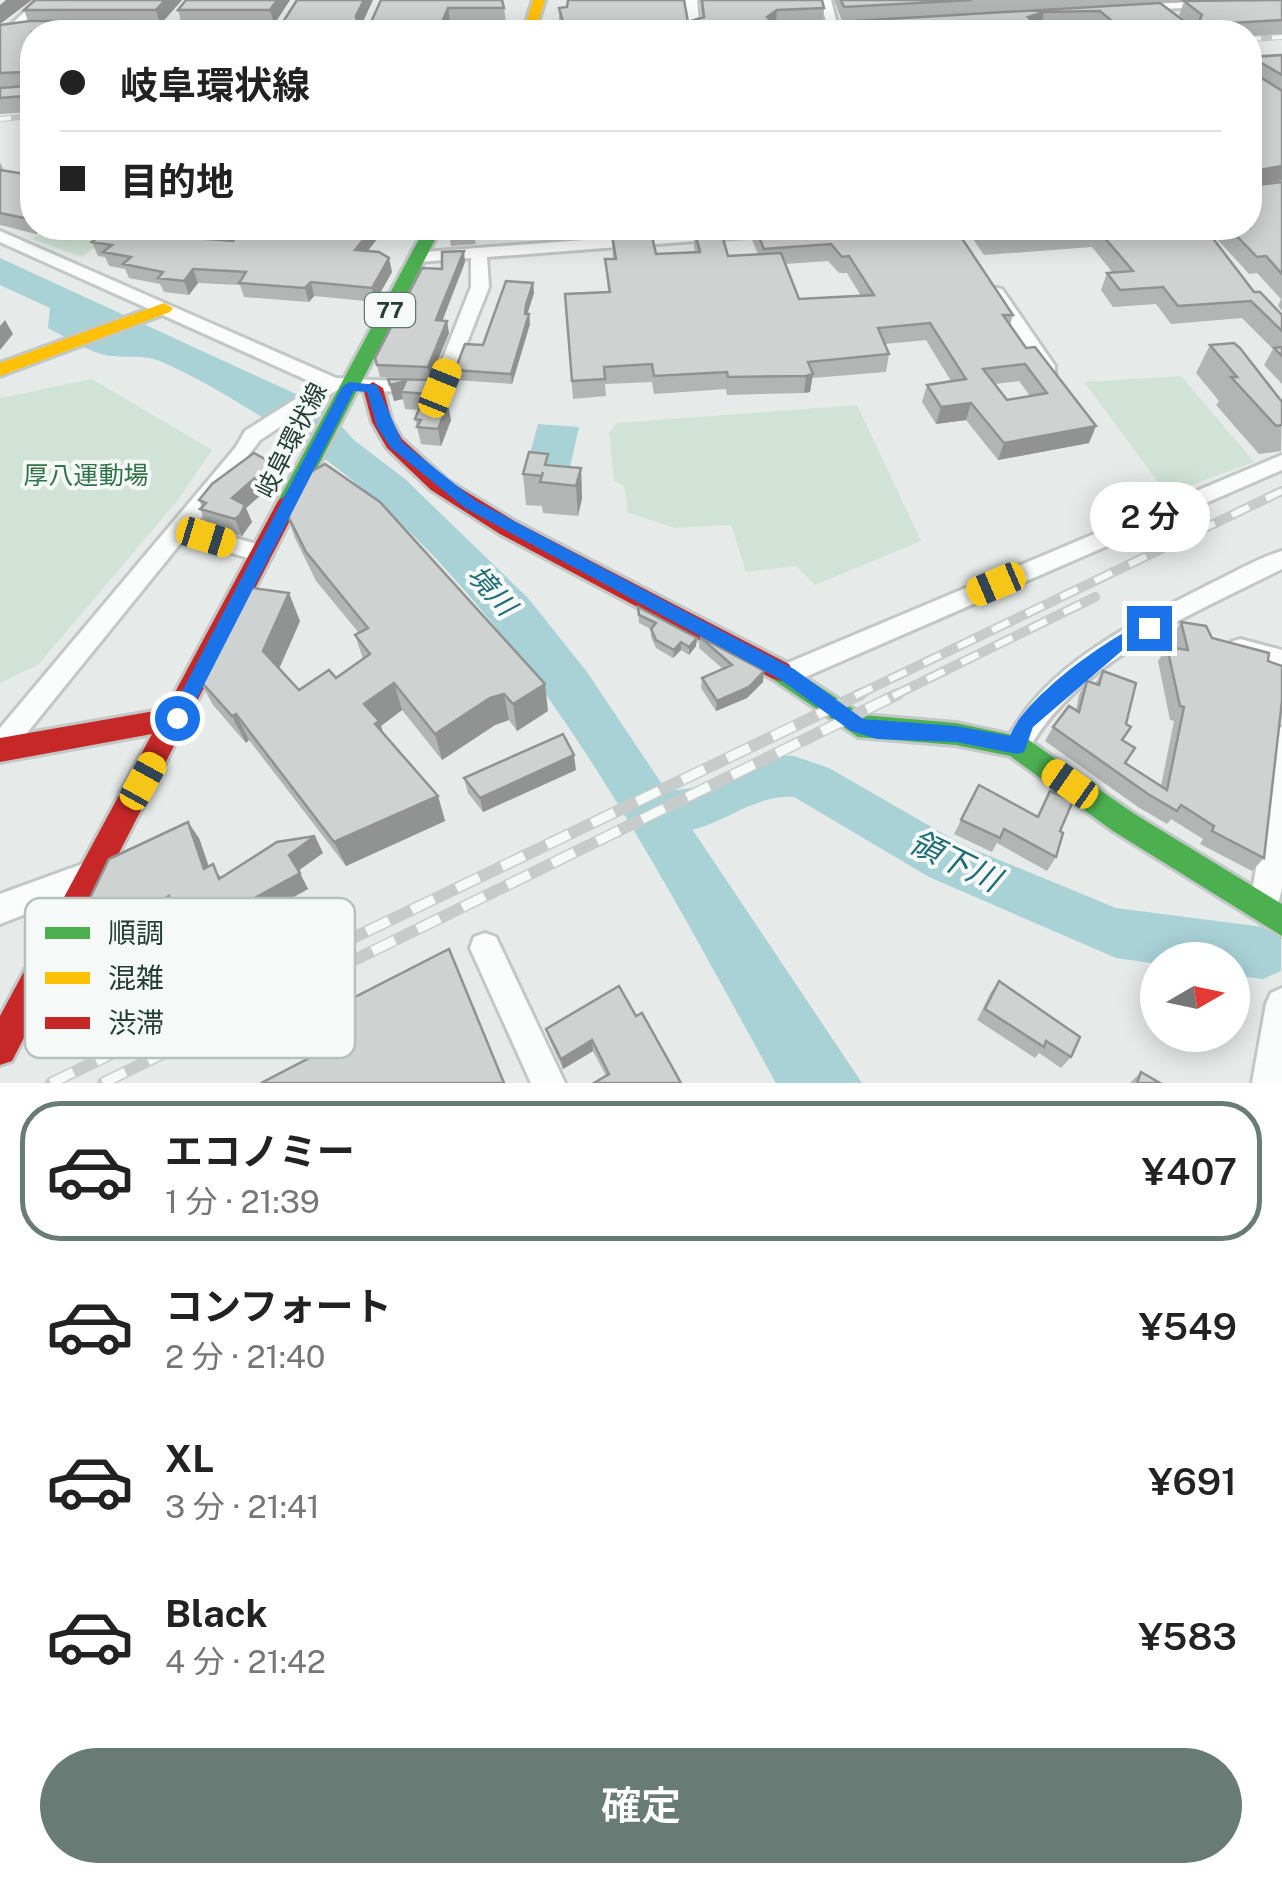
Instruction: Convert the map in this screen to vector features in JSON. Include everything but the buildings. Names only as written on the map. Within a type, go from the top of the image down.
[{"type":"main road","name":"岐阜環状線","points":[[79,898],[427,240]]},
{"type":"main road","points":[[0,370],[157,311]]},
{"type":"main road","points":[[345,389],[384,427],[396,445],[470,504],[787,674],[858,726],[877,731],[956,734],[1017,746],[1123,822],[1273,914]]},
{"type":"main road","points":[[0,748],[177,718]]},
{"type":"main road","name":"岐阜環状線","points":[[0,1049],[25,1001]]},
{"type":"street","points":[[21,20],[44,0]]},
{"type":"street","points":[[1149,3],[1171,20]]},
{"type":"street","points":[[1115,9],[1149,3],[1226,4]]},
{"type":"street","points":[[176,20],[179,16]]},
{"type":"street","points":[[0,236],[157,311],[345,389],[440,388],[480,287],[478,252]]},
{"type":"street","points":[[418,256],[639,240]]},
{"type":"street","points":[[986,278],[1055,380]]},
{"type":"street","points":[[0,748],[246,450],[252,436],[345,389]]},
{"type":"street","points":[[787,674],[1282,462]]},
{"type":"street","points":[[178,528],[262,554]]},
{"type":"street","points":[[1017,746],[1024,722],[1119,643],[1282,559]]},
{"type":"street","points":[[1212,642],[1282,660]]},
{"type":"street","points":[[1273,914],[1282,738]]},
{"type":"street","points":[[29,898],[91,875]]},
{"type":"street","points":[[0,909],[25,900]]},
{"type":"street","points":[[485,948],[548,1083]]},
{"type":"street","points":[[1269,1083],[1282,1004]]},
{"type":"green space","points":[[35,240],[103,240],[82,257]]},
{"type":"green space","points":[[1181,376],[1254,462],[1167,494],[1084,382]]},
{"type":"green space","name":"厚八運動場","points":[[92,379],[212,450],[178,500],[38,665],[0,683],[0,398]]},
{"type":"green space","points":[[857,405],[921,541],[815,585],[796,566],[746,572],[731,525],[675,528],[628,513],[624,486],[614,481],[609,432],[617,423]]},
{"type":"water","name":"境川","points":[[0,258],[324,407],[354,440],[405,479],[528,598],[587,672],[862,1083],[776,1083],[624,814],[566,724],[504,639],[437,559],[363,489],[238,402],[162,362],[102,354],[48,328],[50,308],[0,285]]},
{"type":"water","points":[[538,424],[579,427],[568,476],[525,472]]},
{"type":"waterway","name":"領下川","points":[[660,812],[716,802],[765,778],[794,777],[813,782],[946,861],[1116,933],[1263,953]]},
{"type":"railway","points":[[1262,38],[1282,37]]},
{"type":"railway","points":[[0,119],[20,117]]},
{"type":"railway","points":[[855,696],[1282,491]]},
{"type":"railway","points":[[893,696],[1095,597]]},
{"type":"railway","points":[[355,937],[861,694]]},
{"type":"railway","points":[[355,960],[898,694]]},
{"type":"railway","points":[[51,1083],[103,1058]]},
{"type":"railway","points":[[103,1083],[154,1058]]},
{"type":"traffic: fast","points":[[289,501],[427,240]]},
{"type":"traffic: fast","points":[[780,671],[858,726],[956,734],[1017,746],[1123,822],[1282,921]]},
{"type":"traffic: slow","points":[[533,20],[539,0]]},
{"type":"traffic: slow","points":[[0,370],[164,308]]},
{"type":"traffic: jam","points":[[373,388],[382,422],[394,443],[439,485],[508,528],[780,671]]},
{"type":"traffic: jam","points":[[80,898],[289,501]]},
{"type":"traffic: jam","points":[[0,750],[177,718]]},
{"type":"traffic: jam","points":[[0,1049],[25,1002]]},
{"type":"route","points":[[177,718],[349,387],[372,388],[384,427],[396,445],[470,504],[508,528],[787,674],[858,726],[877,731],[956,734],[1017,746],[1024,722],[1119,643],[1149,628]]}]
